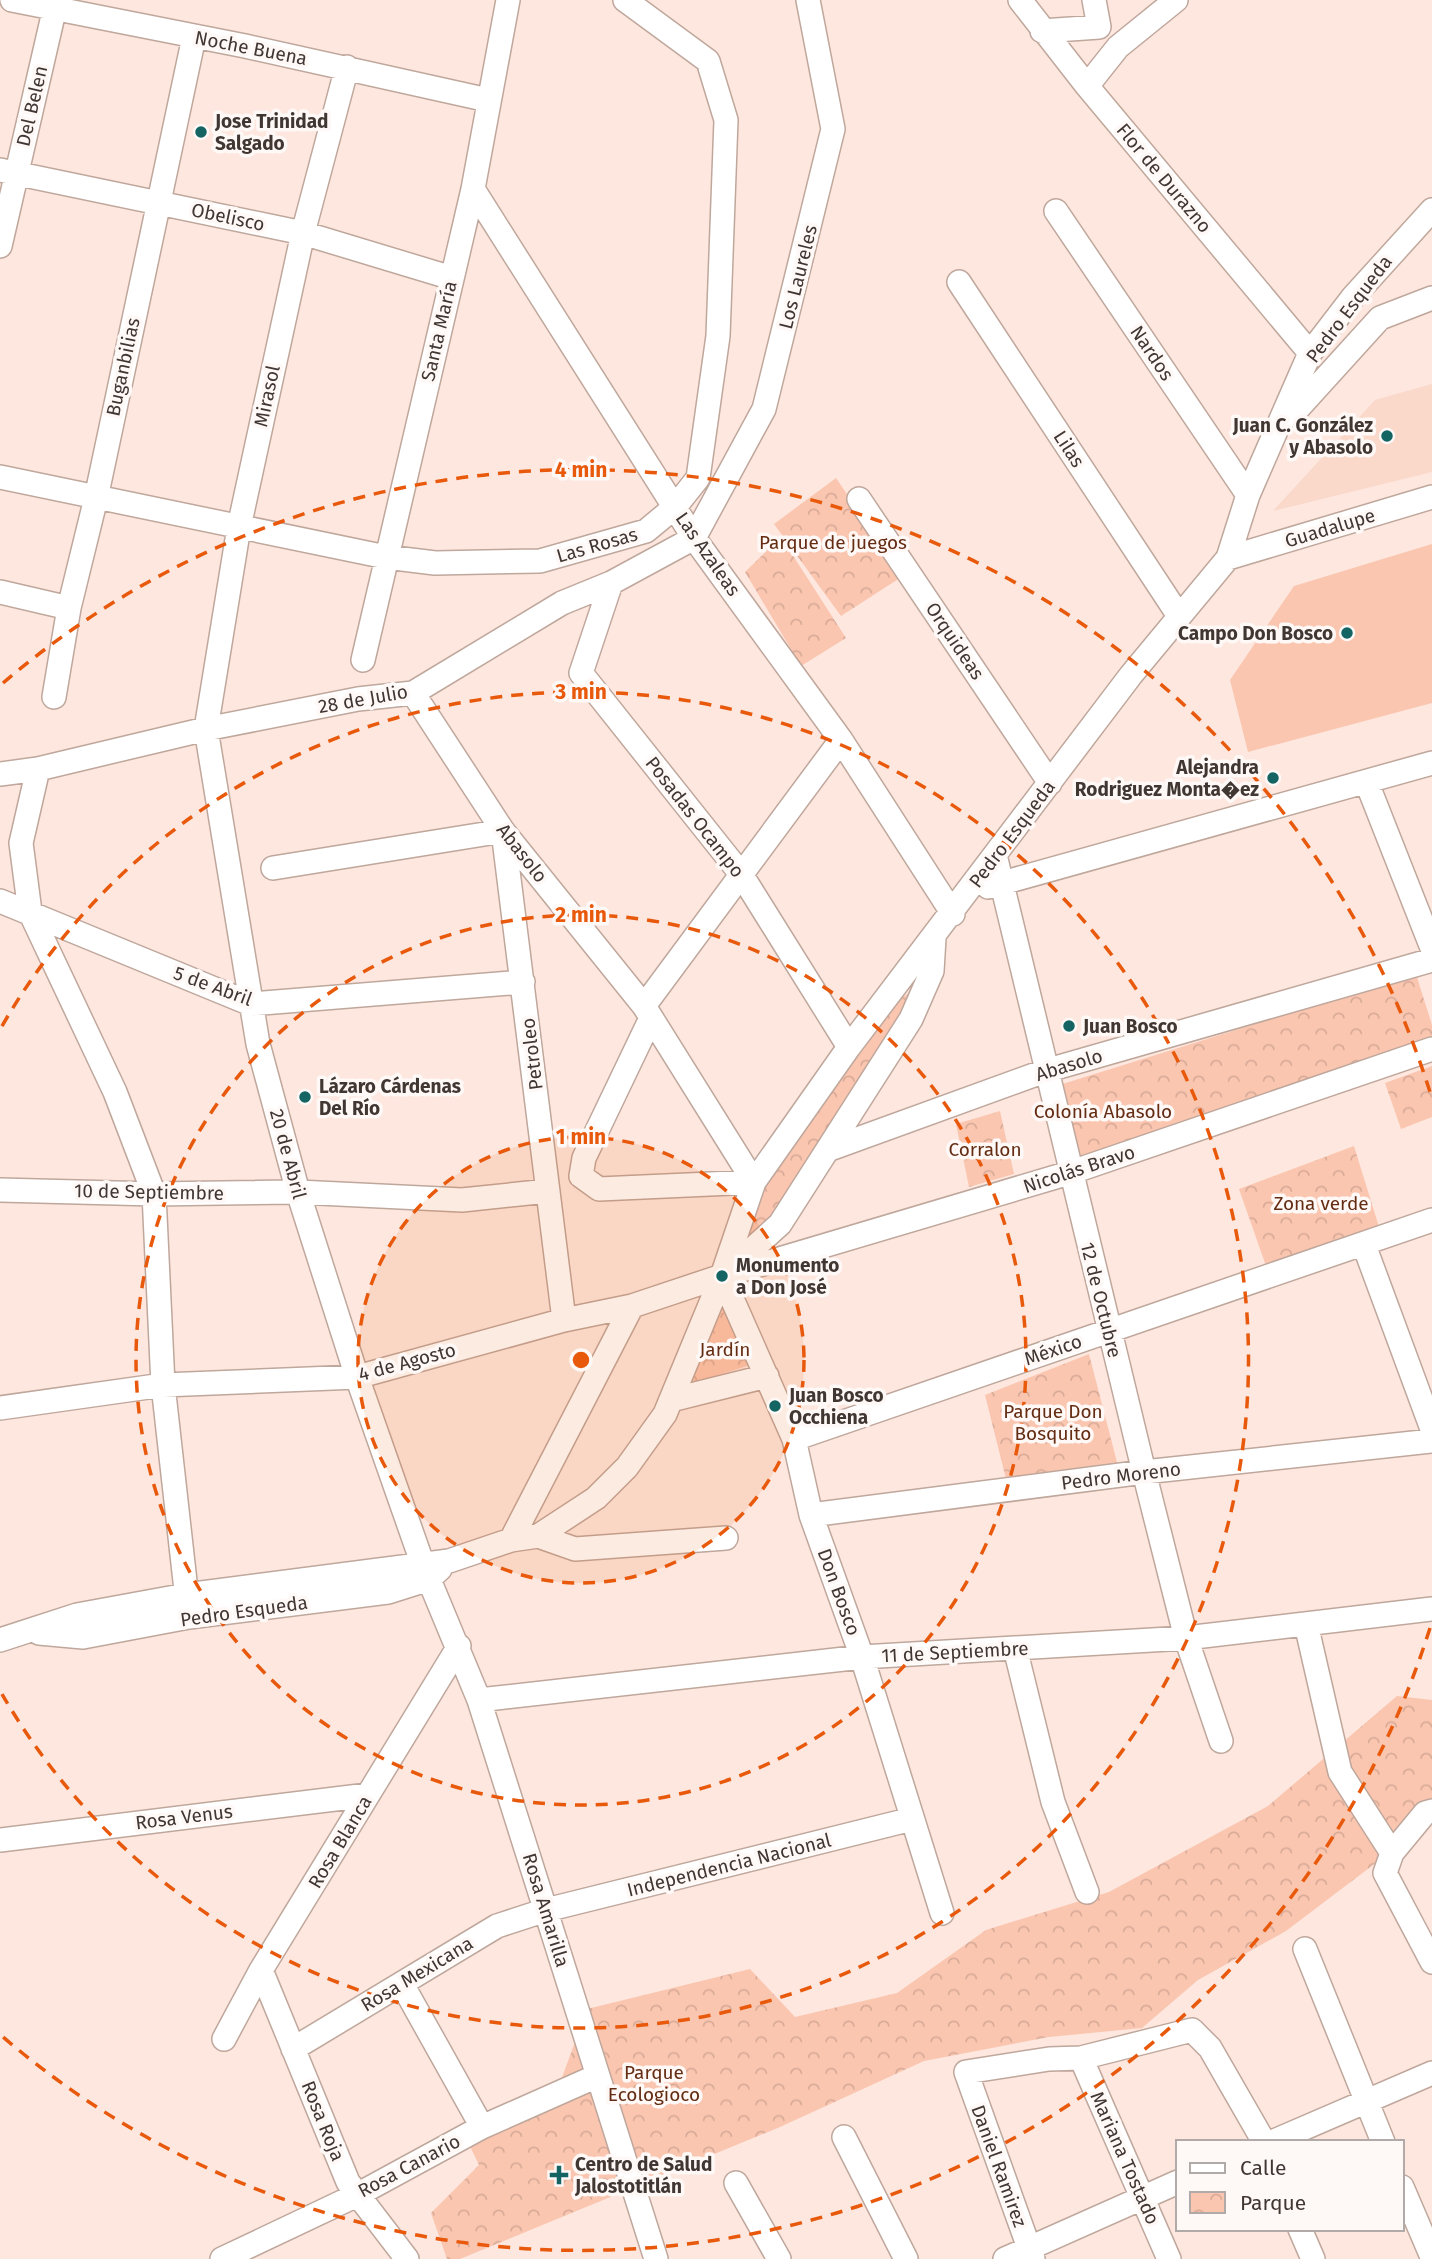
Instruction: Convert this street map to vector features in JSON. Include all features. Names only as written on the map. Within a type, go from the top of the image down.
[{"type":"street","name":"Noche Buena","points":[[12,0],[346,67],[488,100]]},
{"type":"street","name":"Santa María","points":[[363,660],[472,189],[508,0]]},
{"type":"street","name":"Las Rosas","points":[[0,477],[386,557],[435,563],[540,561],[646,531],[675,507],[698,478],[718,336],[726,120],[708,61],[625,0]]},
{"type":"street","name":"Los Laureles","points":[[694,538],[764,409],[833,129],[808,0]]},
{"type":"street","name":"Flor de Durazno","points":[[1020,0],[1087,86],[1310,353]]},
{"type":"street","points":[[1094,0],[1099,27],[1118,47]]},
{"type":"street","points":[[1087,86],[1118,47],[1176,0]]},
{"type":"street","name":"Del Belen","points":[[0,246],[8,171],[55,7]]},
{"type":"street","points":[[1042,31],[1099,27]]},
{"type":"street","name":"Buganbilias","points":[[54,697],[69,608],[96,498],[194,37]]},
{"type":"street","name":"Mirasol","points":[[206,729],[239,527],[303,233],[346,67]]},
{"type":"street","name":"Obelisco","points":[[8,171],[303,233],[452,278]]},
{"type":"street","name":"Las Azaleas","points":[[472,189],[694,538],[841,740],[953,914]]},
{"type":"street","name":"Pedro Esqueda","points":[[0,1640],[33,1632],[83,1637],[187,1606],[388,1592],[449,1561],[511,1540],[538,1536],[596,1498],[627,1467],[665,1413],[722,1276],[754,1182],[849,1047],[1179,616],[1228,558],[1248,495],[1280,428],[1310,353],[1353,297],[1432,210]]},
{"type":"street","name":"Nardos","points":[[1056,211],[1248,495]]},
{"type":"street","name":"Lilas","points":[[959,282],[1179,616]]},
{"type":"street","points":[[1280,428],[1380,318],[1432,298]]},
{"type":"street","name":"Guadalupe","points":[[1228,558],[1432,497]]},
{"type":"street","name":"Orquideas","points":[[859,499],[1050,783]]},
{"type":"street","name":"28 de Julio","points":[[0,774],[38,769],[206,729],[358,699],[413,692],[562,603],[611,583],[694,538]]},
{"type":"street","name":"Posadas Ocampo","points":[[611,583],[581,673],[741,874],[849,1047]]},
{"type":"street","points":[[0,592],[69,608]]},
{"type":"street","name":"Abasolo","points":[[413,692],[503,831],[647,1012],[754,1182]]},
{"type":"street","name":"20 de Abril","points":[[206,729],[258,1044],[298,1192],[357,1377],[426,1572]]},
{"type":"street","points":[[754,1182],[599,1189],[581,1176],[584,1158],[647,1012],[741,874],[841,740]]},
{"type":"street","points":[[968,893],[1432,763]]},
{"type":"street","points":[[38,769],[20,844],[30,912],[114,1092],[154,1194],[163,1385],[187,1606]]},
{"type":"street","points":[[1367,783],[1432,948]]},
{"type":"street","points":[[273,867],[503,831]]},
{"type":"street","name":"Petroleo","points":[[503,831],[564,1320]]},
{"type":"street","name":"12 de Octubre","points":[[995,855],[1069,1173],[1186,1638],[1221,1741]]},
{"type":"street","name":"5 de Abril","points":[[0,901],[251,1004],[523,982]]},
{"type":"street","name":"Pedro Esqueda","points":[[722,1276],[780,1224],[830,1149],[874,1073],[911,1019],[932,971],[934,938]]},
{"type":"street","name":"Abasolo","points":[[830,1149],[1045,1071],[1432,960]]},
{"type":"street","name":"Nicolás Bravo","points":[[722,1276],[1069,1173],[1432,1049]]},
{"type":"street","name":"10 de Septiembre","points":[[0,1190],[154,1194],[298,1192],[462,1200],[548,1191]]},
{"type":"street","name":"México","points":[[794,1439],[1432,1220]]},
{"type":"street","points":[[1364,1245],[1432,1429]]},
{"type":"street","name":"4 de Agosto","points":[[0,1408],[163,1385],[357,1377],[564,1320],[632,1306],[722,1276]]},
{"type":"street","name":"Don Bosco","points":[[722,1276],[794,1439],[811,1515],[862,1657],[942,1913]]},
{"type":"street","points":[[511,1540],[632,1306]]},
{"type":"street","points":[[671,1400],[767,1376]]},
{"type":"street","name":"Pedro Moreno","points":[[811,1515],[1144,1472],[1432,1441]]},
{"type":"street","points":[[538,1536],[575,1549],[726,1538]]},
{"type":"street","name":"Rosa Amarilla","points":[[426,1572],[459,1646],[479,1700],[656,2259]]},
{"type":"street","name":"11 de Septiembre","points":[[479,1700],[862,1657],[1186,1638],[1432,1609]]},
{"type":"street","points":[[1306,1624],[1340,1772],[1392,1853]]},
{"type":"street","name":"Rosa Blanca","points":[[224,2039],[261,1970],[459,1646]]},
{"type":"street","points":[[1015,1648],[1053,1802],[1087,1892]]},
{"type":"street","name":"Rosa Venus","points":[[0,1840],[368,1795]]},
{"type":"street","points":[[1432,1811],[1425,1813],[1392,1853],[1385,1873],[1432,1962]]},
{"type":"street","name":"Independencia Nacional","points":[[546,1910],[912,1819]]},
{"type":"street","name":"Rosa Mexicana","points":[[293,2049],[497,1926],[546,1910]]},
{"type":"street","points":[[1306,1949],[1382,2140]]},
{"type":"street","name":"Rosa Roja","points":[[261,1970],[348,2182],[407,2259]]},
{"type":"street","points":[[402,1984],[482,2127]]},
{"type":"street","points":[[1081,2058],[1192,2030],[1210,2048],[1263,2140]]},
{"type":"street","name":"Daniel Ramirez","points":[[1031,2254],[966,2072],[1049,2059],[1081,2058]]},
{"type":"street","name":"Mariana Tostado","points":[[1081,2058],[1169,2259]]},
{"type":"street","points":[[1276,2140],[1432,2073]]},
{"type":"street","name":"Rosa Canario","points":[[222,2259],[357,2195],[482,2127],[597,2076]]},
{"type":"street","points":[[844,2137],[906,2259]]},
{"type":"street","points":[[736,2183],[779,2259]]},
{"type":"street","points":[[1005,2259],[1031,2254],[1176,2183]]},
{"type":"street","points":[[1404,2192],[1432,2257]]},
{"type":"street","points":[[1301,2231],[1312,2259]]},
{"type":"shaded area","name":"Juan C. González y Abasolo","points":[[1432,384],[1432,472],[1273,511],[1375,400]]},
{"type":"green space","name":"Parque de juegos","points":[[836,478],[903,576],[841,616],[774,524]]},
{"type":"green space","points":[[781,537],[846,638],[801,666],[745,572]]},
{"type":"green space","name":"Campo Don Bosco","points":[[1432,544],[1432,703],[1248,752],[1230,680],[1294,586]]},
{"type":"green space","name":"Colonía Abasolo","points":[[1416,974],[1432,1025],[1432,1037],[1072,1160],[1056,1086]]},
{"type":"green space","points":[[919,986],[777,1221],[737,1253],[763,1179],[893,1004]]},
{"type":"green space","points":[[1432,1066],[1432,1117],[1401,1129],[1385,1083]]},
{"type":"green space","name":"Corralon","points":[[1000,1111],[1014,1174],[969,1187],[956,1124]]},
{"type":"green space","name":"Zona verde","points":[[1354,1146],[1379,1227],[1266,1266],[1239,1189]]},
{"type":"green space","name":"Jardín","points":[[723,1296],[756,1363],[685,1386]]},
{"type":"green space","name":"Parque Don Bosquito","points":[[1089,1354],[1118,1466],[1006,1479],[985,1395]]},
{"type":"green space","name":"Parque Ecologioco","points":[[1397,1696],[1432,1700],[1432,1802],[1377,1862],[1286,1931],[1198,1980],[1142,2028],[1049,2037],[924,2061],[780,2127],[460,2259],[447,2259],[431,2213],[479,2165],[465,2136],[556,2094],[587,2009],[750,1969],[795,2017],[897,1993],[986,1930],[1109,1892],[1268,1806]]},
{"type":"place","name":"Jose Trinidad Salgado","points":[[201,132]]},
{"type":"place","name":"Juan C. González y Abasolo","points":[[1387,436]]},
{"type":"place","name":"Campo Don Bosco","points":[[1347,633]]},
{"type":"place","name":"Alejandra Rodriguez Monta�ez","points":[[1273,778]]},
{"type":"place","name":"Juan Bosco","points":[[1069,1026]]},
{"type":"place","name":"Lázaro Cárdenas Del Río","points":[[305,1097]]},
{"type":"place","name":"Monumento a Don José","points":[[722,1276]]},
{"type":"place","name":"Juan Bosco Occhiena","points":[[775,1406]]},
{"type":"place","name":"Centro de Salud Jalostotitlán","points":[[559,2175]]}]
